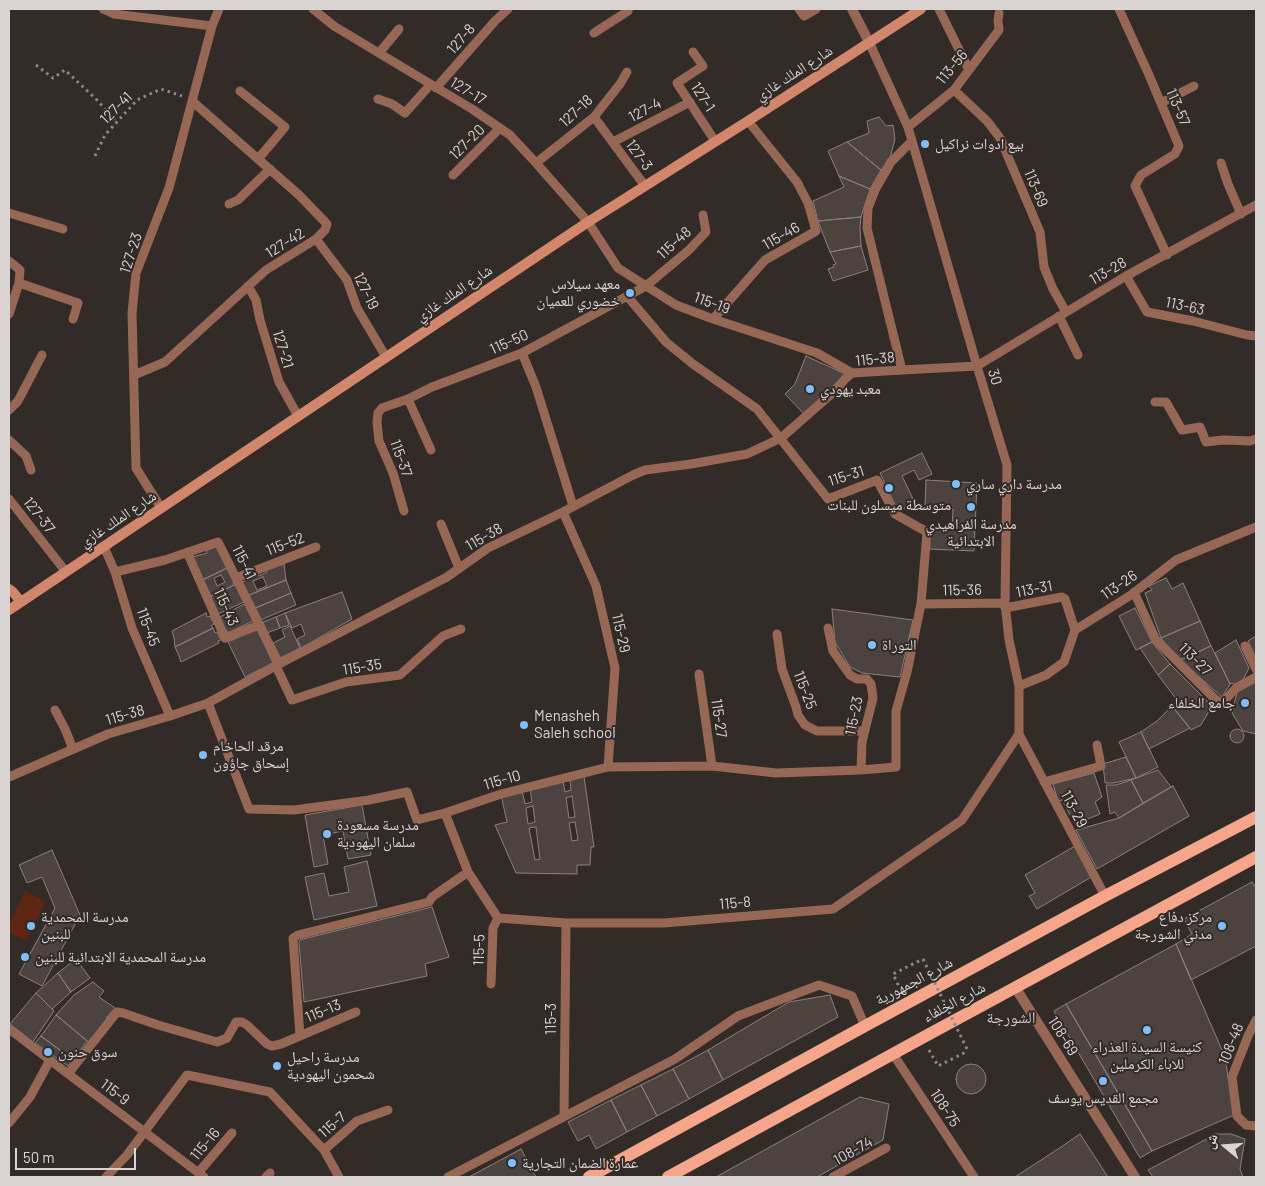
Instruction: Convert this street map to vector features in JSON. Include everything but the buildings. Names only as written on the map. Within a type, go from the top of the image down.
[{"type":"main road","name":"شارع الجمهورية","points":[[588,1177],[1105,896],[1256,818]]},
{"type":"main road","name":"شارع الخلفاء","points":[[668,1177],[1256,857]]},
{"type":"street","points":[[852,9],[869,42]]},
{"type":"street","name":"شارع الملك غازي","points":[[9,610],[588,222],[921,9]]},
{"type":"street","points":[[9,589],[22,602]]},
{"type":"street","name":"108-69","points":[[1015,987],[1135,1177]]},
{"type":"lane","points":[[103,9],[114,14],[212,26]]},
{"type":"lane","name":"127-23","points":[[161,508],[136,468],[132,313],[136,273],[169,188],[212,26],[219,9]]},
{"type":"lane","name":"127-17","points":[[313,9],[334,26],[472,109],[510,135],[588,222]]},
{"type":"lane","name":"127-8","points":[[378,99],[392,104],[405,112],[508,9]]},
{"type":"lane","points":[[594,34],[628,11],[627,9]]},
{"type":"lane","points":[[799,9],[804,16],[816,9]]},
{"type":"lane","points":[[939,9],[969,70]]},
{"type":"lane","name":"113-57","points":[[1119,9],[1179,146],[1175,154],[1141,175],[1135,186],[1167,255]]},
{"type":"lane","name":"113-56","points":[[908,128],[954,90],[999,30],[998,21],[1000,13]]},
{"type":"lane","points":[[379,54],[399,30]]},
{"type":"lane","name":"30","points":[[869,42],[908,128],[1007,465],[1005,605],[1009,640],[1019,686],[1019,734]]},
{"type":"lane","name":"127-1","points":[[693,52],[703,66],[677,83],[715,141]]},
{"type":"lane","name":"127-18","points":[[536,162],[594,116],[620,84],[627,72]]},
{"type":"lane","points":[[1161,103],[1194,86]]},
{"type":"lane","name":"113-69","points":[[954,90],[987,121],[1000,138],[1040,232],[1044,268],[1078,355]]},
{"type":"lane","points":[[240,91],[284,127],[258,159]]},
{"type":"lane","name":"127-42","points":[[134,374],[165,362],[266,270],[316,239],[325,230],[327,224],[299,195],[192,100]]},
{"type":"lane","name":"127-4","points":[[613,142],[690,102]]},
{"type":"lane","name":"127-3","points":[[594,116],[645,186]]},
{"type":"lane","name":"115-46","points":[[713,319],[765,260],[816,231],[808,203],[797,182],[748,121]]},
{"type":"lane","name":"127-20","points":[[453,175],[500,128]]},
{"type":"lane","points":[[902,370],[867,228],[868,208],[875,190],[891,162],[912,141]]},
{"type":"lane","points":[[1221,163],[1241,214]]},
{"type":"lane","points":[[229,204],[238,200],[270,169]]},
{"type":"lane","name":"113-28","points":[[977,366],[1126,276],[1256,205]]},
{"type":"lane","points":[[9,213],[63,229]]},
{"type":"lane","name":"115-48","points":[[646,286],[689,250],[706,232],[703,215]]},
{"type":"lane","name":"115-19","points":[[588,222],[618,268],[676,305],[817,353],[852,373]]},
{"type":"lane","name":"127-19","points":[[316,239],[347,280],[357,308],[386,357]]},
{"type":"lane","points":[[9,261],[20,270],[9,314]]},
{"type":"lane","name":"113-63","points":[[1126,276],[1147,312],[1256,336]]},
{"type":"lane","points":[[18,283],[78,303],[73,319]]},
{"type":"lane","name":"127-21","points":[[248,286],[256,300],[260,320],[279,382],[298,416]]},
{"type":"lane","name":"115-50","points":[[378,413],[382,408],[408,399],[432,387],[522,353],[646,286]]},
{"type":"lane","name":"115-31","points":[[627,296],[666,342],[693,364],[757,409],[828,499],[877,480],[895,514],[927,532],[920,604],[907,672],[896,710],[896,767]]},
{"type":"lane","points":[[522,353],[536,387],[573,506]]},
{"type":"lane","points":[[9,410],[18,401],[42,355]]},
{"type":"lane","name":"115-38","points":[[9,777],[108,734],[208,703],[447,577],[488,548],[563,512],[633,474],[645,470],[747,454],[781,438],[837,389],[852,373],[977,366]]},
{"type":"lane","points":[[408,399],[431,450]]},
{"type":"lane","points":[[1155,402],[1166,402],[1182,430],[1200,427],[1206,442],[1224,440],[1250,441],[1256,438]]},
{"type":"lane","name":"115-37","points":[[378,413],[379,441],[393,473],[404,511]]},
{"type":"lane","points":[[9,440],[26,456],[31,470]]},
{"type":"lane","name":"127-37","points":[[9,500],[66,572]]},
{"type":"lane","name":"115-29","points":[[563,512],[596,586],[616,668],[608,767]]},
{"type":"lane","points":[[441,524],[459,568]]},
{"type":"lane","name":"113-26","points":[[1075,630],[1134,592],[1176,560],[1256,527]]},
{"type":"lane","name":"115-41","points":[[115,572],[165,560],[218,542],[278,665]]},
{"type":"lane","name":"115-45","points":[[104,547],[115,572],[132,628],[170,716]]},
{"type":"lane","name":"115-52","points":[[236,578],[316,547]]},
{"type":"lane","name":"115-43","points":[[187,552],[225,638],[259,625]]},
{"type":"lane","name":"113-27","points":[[1134,592],[1156,640],[1218,702],[1225,700],[1236,688],[1256,677]]},
{"type":"lane","name":"113-31","points":[[1005,605],[1062,597],[1065,600],[1075,630]]},
{"type":"lane","name":"115-36","points":[[920,604],[1005,605]]},
{"type":"lane","name":"115-23","points":[[828,628],[834,651],[850,675],[857,679],[867,679],[871,684],[873,698],[862,742],[861,770]]},
{"type":"lane","name":"115-35","points":[[278,665],[292,700],[346,682],[400,674],[443,636],[461,629]]},
{"type":"lane","points":[[1019,686],[1046,675],[1064,662],[1075,630]]},
{"type":"lane","name":"115-25","points":[[777,634],[782,668],[798,715],[805,725],[816,731],[864,731]]},
{"type":"lane","points":[[1245,646],[1256,669]]},
{"type":"lane","name":"115-27","points":[[699,674],[712,766]]},
{"type":"lane","name":"115-10","points":[[208,703],[250,810],[294,810],[370,800],[407,792],[417,820],[445,813],[501,794],[608,767],[712,766],[776,773],[896,767]]},
{"type":"lane","points":[[55,710],[73,749]]},
{"type":"lane","name":"113-29","points":[[1019,734],[1105,896]]},
{"type":"lane","name":"115-8","points":[[498,918],[566,923],[664,923],[833,909],[962,820],[1019,734]]},
{"type":"lane","points":[[1044,782],[1101,766],[1097,745]]},
{"type":"lane","points":[[445,813],[468,872],[498,918]]},
{"type":"lane","points":[[300,1036],[293,938],[298,934],[429,902],[432,897],[468,872]]},
{"type":"lane","name":"115-5","points":[[491,984],[493,928],[498,918]]},
{"type":"lane","name":"115-3","points":[[564,1116],[566,923]]},
{"type":"lane","points":[[448,1177],[675,1059],[738,1016],[819,985],[852,996],[865,1026]]},
{"type":"lane","name":"115-13","points":[[68,1074],[118,1012],[217,1042],[227,1038],[236,1022],[247,1024],[267,1044],[272,1046],[281,1044],[356,1012]]},
{"type":"lane","name":"108-48","points":[[1256,1020],[1232,1077],[1237,1116],[1246,1125],[1256,1126]]},
{"type":"lane","name":"115-9","points":[[9,1029],[201,1175]]},
{"type":"lane","name":"108-75","points":[[893,1054],[974,1177]]},
{"type":"lane","points":[[9,1123],[30,1097],[50,1060]]},
{"type":"lane","points":[[106,1177],[127,1155],[187,1075],[270,1092],[324,1150]]},
{"type":"lane","name":"115-7","points":[[339,1177],[324,1150],[357,1121],[388,1110]]},
{"type":"lane","name":"115-16","points":[[201,1175],[232,1133]]},
{"type":"lane","name":"108-74","points":[[834,1177],[886,1148]]},
{"type":"path","points":[[36,65],[53,78],[65,70],[117,122]]},
{"type":"path","name":"127-41","points":[[95,156],[105,135],[137,100],[161,89],[192,100]]},
{"type":"path","points":[[907,1003],[893,974],[922,959],[968,1051],[938,1066],[922,1038]]},
{"type":"shaded area","points":[[25,891],[46,901],[26,941],[9,932],[9,925]]},
{"type":"place","name":"بيع ادوات نراكيل","points":[[925,144]]},
{"type":"place","name":"معهد سيلاس خضوري للعميان","points":[[630,293]]},
{"type":"place","name":"معبد يهودي","points":[[810,389]]},
{"type":"place","name":"مدرسة داري ساري","points":[[956,484]]},
{"type":"place","name":"متوسطة ميسلون للبنات","points":[[889,488]]},
{"type":"place","name":"مدرسة الفراهيدي الابتدائية","points":[[971,507]]},
{"type":"place","name":"التوراة","points":[[872,645]]},
{"type":"place","name":"جامع الخلفاء","points":[[1245,703]]},
{"type":"place","name":"Menasheh Saleh school","points":[[524,725]]},
{"type":"place","name":"مرقد الحاخام إسحاق جاؤون","points":[[203,755]]},
{"type":"place","name":"مدرسة مسعودة سلمان اليهودية","points":[[327,834]]},
{"type":"place","name":"مدرسة المحمدية للبنين","points":[[31,926]]},
{"type":"place","name":"مركز دفاع مدني الشورجة","points":[[1222,926]]},
{"type":"place","name":"مدرسة المحمدية الابتدائية للبنين","points":[[25,957]]},
{"type":"place","name":"كنيسة السيدة العذراء للاباء الكرملين","points":[[1147,1030]]},
{"type":"place","name":"سوق حنون","points":[[48,1052]]},
{"type":"place","name":"مدرسة راحيل شحمون اليهودية","points":[[277,1066]]},
{"type":"place","name":"مجمع القديس يوسف","points":[[1103,1081]]},
{"type":"place","name":"عمارة الضمان التجارية","points":[[512,1163]]},
{"type":"district","name":"الشورجة","points":[[1011,1018]]}]
